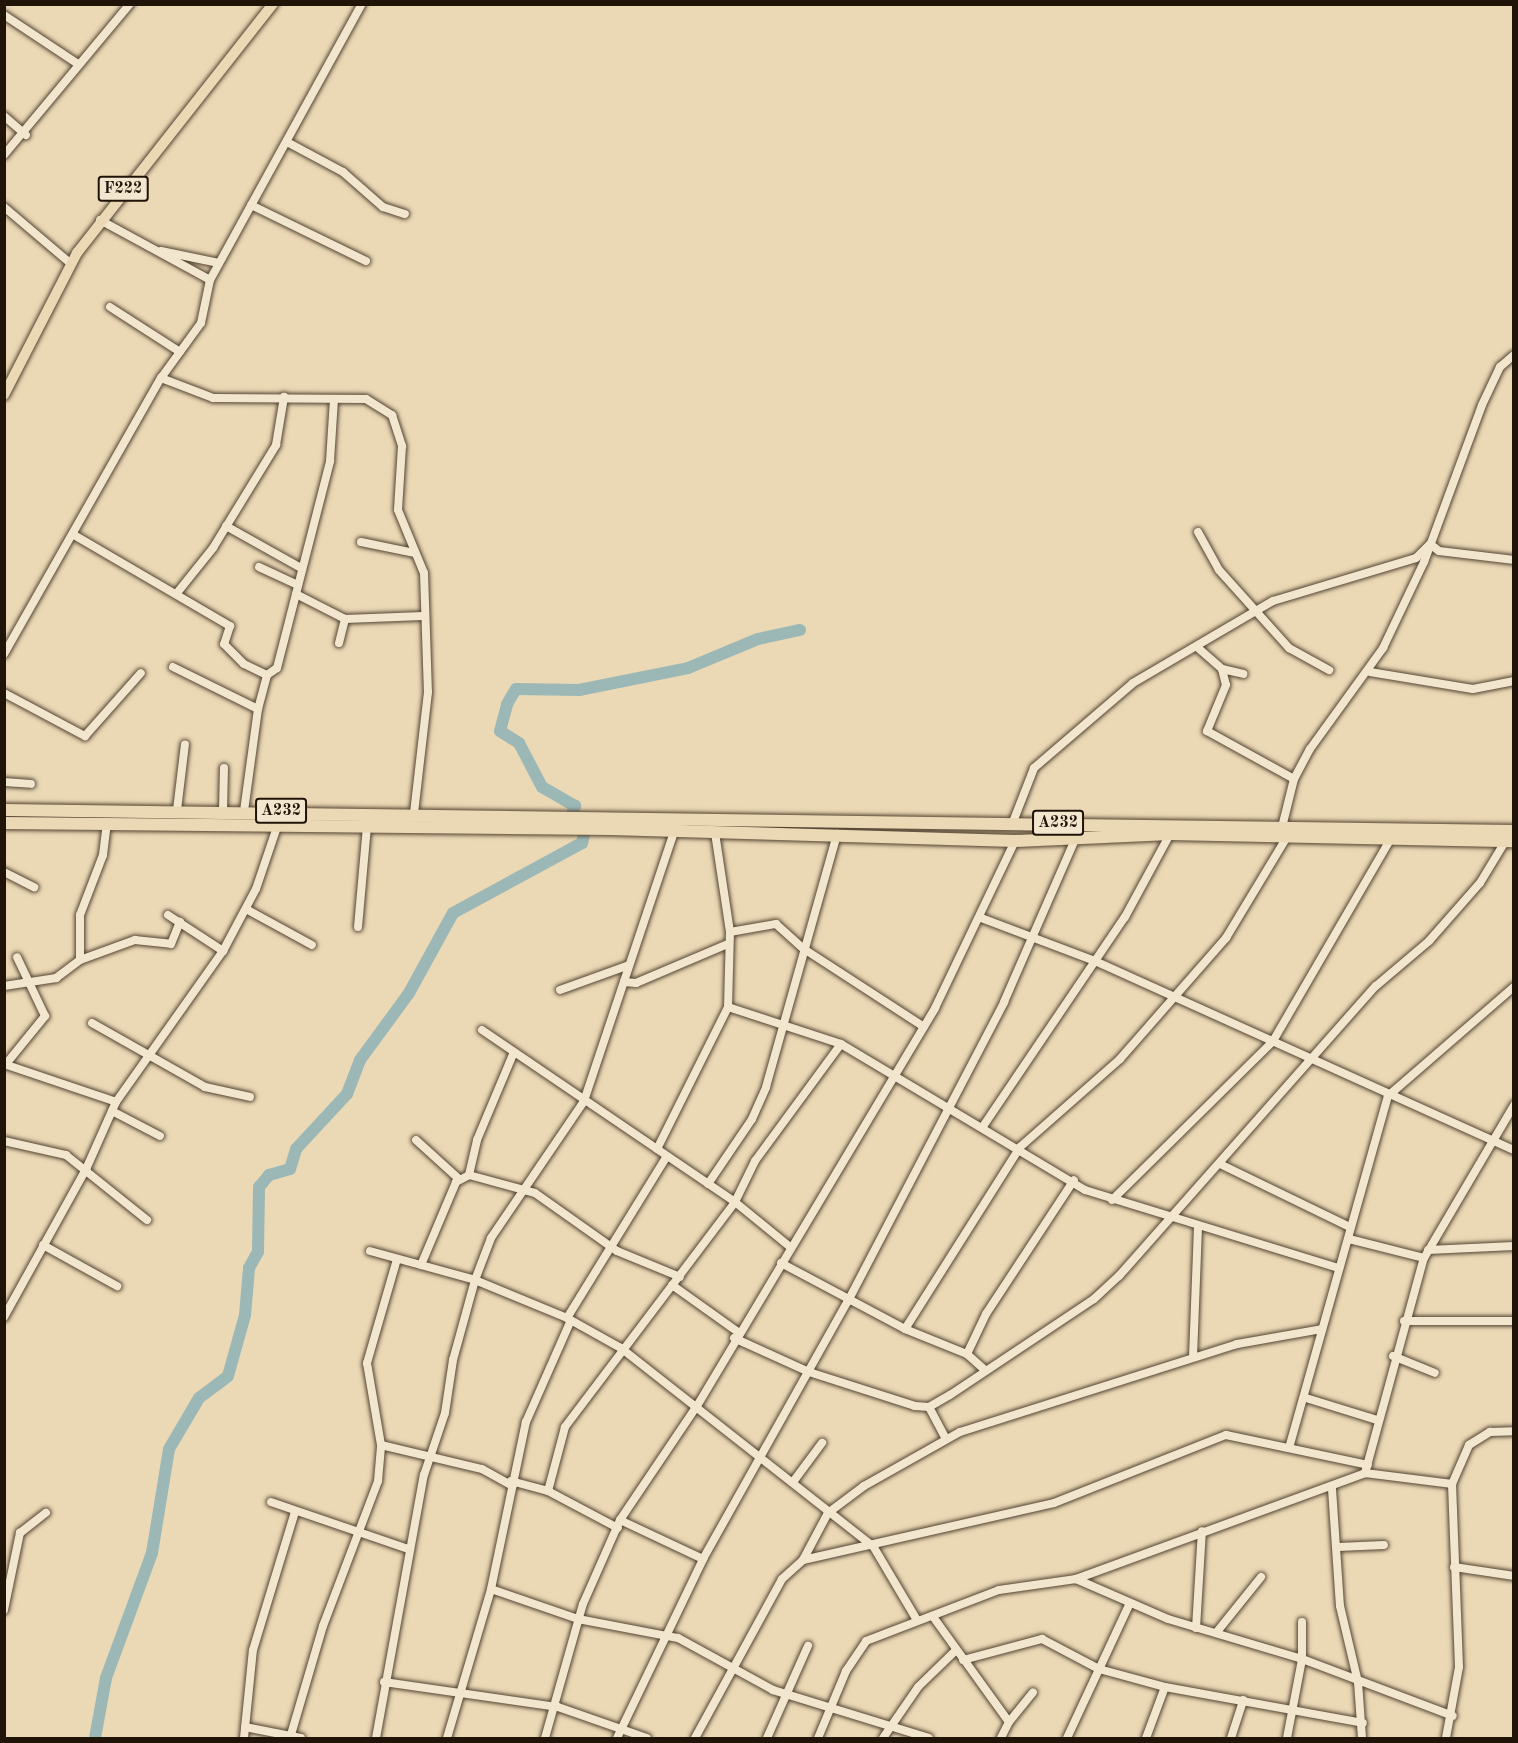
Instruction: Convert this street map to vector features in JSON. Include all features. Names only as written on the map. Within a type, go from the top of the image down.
[{"type":"highway","name":"A232","points":[[4,810],[558,814],[1013,822],[1285,832],[1511,837]]},
{"type":"highway","points":[[336,812],[336,826]]},
{"type":"highway","points":[[880,820],[880,834]]},
{"type":"highway","name":"A232","points":[[4,823],[611,829],[715,833],[880,834],[1015,841],[1078,834],[1259,831]]},
{"type":"highway","name":"A232","points":[[1285,832],[1391,838],[1511,837]]},
{"type":"main road","name":"F222","points":[[4,395],[70,263],[100,220],[273,4]]},
{"type":"street","points":[[4,155],[26,135],[78,64],[130,4]]},
{"type":"street","points":[[4,654],[74,535],[161,378],[201,323],[210,280],[362,4]]},
{"type":"street","points":[[4,15],[78,64]]},
{"type":"street","points":[[4,116],[26,135]]},
{"type":"street","points":[[287,142],[343,172],[383,207],[405,214]]},
{"type":"street","points":[[251,205],[366,261]]},
{"type":"street","points":[[4,207],[70,263]]},
{"type":"street","points":[[100,220],[210,280]]},
{"type":"street","points":[[160,251],[219,263]]},
{"type":"street","points":[[110,307],[180,352]]},
{"type":"street","points":[[904,1329],[1020,1147],[1120,1059],[1226,938],[1285,832],[1294,779],[1326,726],[1370,672],[1420,560],[1430,544],[1482,405],[1500,367],[1514,355]]},
{"type":"street","points":[[161,378],[213,398],[284,397],[378,402],[392,415],[402,446],[398,510],[424,573],[423,616],[428,692],[414,813]]},
{"type":"street","points":[[177,593],[226,526],[276,445],[284,397]]},
{"type":"street","points":[[244,811],[258,710],[267,675],[277,668],[330,461],[334,399]]},
{"type":"street","points":[[226,526],[301,568]]},
{"type":"street","points":[[1198,532],[1219,570],[1289,648],[1329,670]]},
{"type":"street","points":[[74,535],[230,626],[224,644],[244,664],[267,675]]},
{"type":"street","points":[[361,542],[414,553]]},
{"type":"street","points":[[1430,544],[1439,551],[1514,560]]},
{"type":"street","points":[[1013,822],[1034,768],[1133,682],[1257,612],[1317,585],[1420,560]]},
{"type":"street","points":[[259,567],[345,619],[423,616]]},
{"type":"street","points":[[339,643],[345,619]]},
{"type":"street","points":[[1197,647],[1222,669],[1243,674]]},
{"type":"street","points":[[173,667],[258,710]]},
{"type":"street","points":[[1222,669],[1226,685],[1207,731],[1294,779]]},
{"type":"street","points":[[1370,672],[1473,689],[1514,681]]},
{"type":"street","points":[[4,693],[85,736],[141,673]]},
{"type":"street","points":[[177,810],[185,744]]},
{"type":"street","points":[[223,811],[224,768]]},
{"type":"street","points":[[4,782],[30,784]]},
{"type":"street","points":[[80,960],[80,915],[103,855],[107,823]]},
{"type":"street","points":[[4,1317],[87,1167],[116,1102],[223,951],[246,909],[277,827]]},
{"type":"street","points":[[358,927],[367,827]]},
{"type":"street","points":[[375,1738],[408,1549],[475,1280],[491,1238],[528,1190],[584,1101],[674,832]]},
{"type":"street","points":[[657,1149],[728,1007],[730,932],[715,833]]},
{"type":"street","points":[[708,1184],[752,1119],[784,1027],[837,834]]},
{"type":"street","points":[[617,1738],[703,1559],[848,1301],[1035,940],[1039,914],[1078,834]]},
{"type":"street","points":[[984,1125],[1095,961],[1170,834]]},
{"type":"street","points":[[929,1407],[1095,1299],[1315,1060],[1376,986],[1429,941],[1480,883],[1511,837]]},
{"type":"street","points":[[1112,1200],[1273,1041],[1391,838]]},
{"type":"street","points":[[545,1738],[558,1707],[578,1619],[619,1524],[697,1406],[789,1246],[897,1074],[981,918],[1015,841]]},
{"type":"street","points":[[4,872],[34,887]]},
{"type":"street","points":[[246,909],[312,945]]},
{"type":"street","points":[[168,915],[223,951]]},
{"type":"street","points":[[981,918],[1095,961],[1172,999],[1273,1041],[1388,1096],[1514,1150]]},
{"type":"street","points":[[4,986],[32,984],[56,978],[80,960],[135,940],[171,944],[180,922]]},
{"type":"street","points":[[730,932],[776,924],[804,949],[924,1027]]},
{"type":"street","points":[[624,982],[636,983],[728,944]]},
{"type":"street","points":[[17,957],[32,984],[45,1016],[5,1064],[116,1102]]},
{"type":"street","points":[[560,990],[629,965]]},
{"type":"street","points":[[1289,1448],[1306,1398],[1322,1329],[1388,1096],[1514,987]]},
{"type":"street","points":[[728,1007],[841,1044],[897,1074],[1074,1180],[1112,1200],[1167,1220],[1340,1268]]},
{"type":"street","points":[[92,1023],[148,1057],[205,1087],[250,1097]]},
{"type":"street","points":[[482,1029],[584,1101],[735,1202],[789,1246]]},
{"type":"street","points":[[548,1491],[565,1427],[621,1348],[680,1277],[735,1202],[755,1161],[841,1044]]},
{"type":"street","points":[[470,1175],[477,1140],[514,1052]]},
{"type":"street","points":[[818,1738],[866,1641],[917,1620],[934,1618],[999,1590],[1076,1579],[1202,1531],[1332,1489],[1366,1469],[1394,1356],[1426,1254],[1514,1105]]},
{"type":"street","points":[[112,1112],[160,1136]]},
{"type":"street","points":[[416,1140],[459,1179]]},
{"type":"street","points":[[4,1141],[66,1155],[87,1167],[147,1220]]},
{"type":"street","points":[[447,1738],[491,1589],[526,1422],[569,1319],[615,1247],[667,1156]]},
{"type":"street","points":[[1220,1164],[1350,1227]]},
{"type":"street","points":[[421,1266],[459,1179],[470,1175],[528,1190],[615,1247],[680,1277]]},
{"type":"street","points":[[967,1354],[986,1314],[1074,1180]]},
{"type":"street","points":[[1193,1357],[1198,1228]]},
{"type":"street","points":[[1349,1239],[1426,1254],[1514,1246]]},
{"type":"street","points":[[43,1245],[117,1286]]},
{"type":"street","points":[[370,1251],[475,1280],[569,1319],[621,1348],[793,1482],[828,1513],[873,1546],[917,1620]]},
{"type":"street","points":[[290,1737],[323,1626],[360,1536],[378,1481],[381,1445],[367,1363],[397,1258]]},
{"type":"street","points":[[781,1263],[848,1301],[904,1329],[967,1354],[985,1370]]},
{"type":"street","points":[[672,1285],[736,1335],[809,1372],[929,1407],[946,1439]]},
{"type":"street","points":[[1404,1321],[1514,1321]]},
{"type":"street","points":[[694,1738],[782,1579],[803,1560],[828,1513],[864,1486],[946,1439],[1193,1357],[1322,1329]]},
{"type":"street","points":[[1394,1356],[1435,1373]]},
{"type":"street","points":[[1306,1398],[1377,1420]]},
{"type":"street","points":[[1446,1738],[1453,1716],[1459,1667],[1452,1484],[1469,1445],[1490,1432],[1514,1431]]},
{"type":"street","points":[[803,1560],[873,1546],[1054,1503],[1226,1435],[1289,1448],[1366,1469],[1452,1484]]},
{"type":"street","points":[[793,1482],[822,1443]]},
{"type":"street","points":[[381,1445],[432,1453],[498,1474],[512,1483],[548,1491],[703,1559]]},
{"type":"street","points":[[498,1474],[514,1472]]},
{"type":"street","points":[[1332,1489],[1338,1547],[1340,1606],[1358,1682],[1363,1723],[1362,1738]]},
{"type":"street","points":[[271,1502],[360,1536],[408,1549]]},
{"type":"street","points":[[244,1738],[253,1650],[295,1512]]},
{"type":"street","points":[[4,1610],[20,1533],[46,1513]]},
{"type":"street","points":[[1196,1628],[1202,1531]]},
{"type":"street","points":[[1338,1547],[1384,1545]]},
{"type":"street","points":[[1454,1567],[1514,1576]]},
{"type":"street","points":[[1216,1633],[1261,1577]]},
{"type":"street","points":[[1076,1579],[1130,1603],[1196,1628],[1302,1659],[1453,1716]]},
{"type":"street","points":[[491,1589],[578,1619],[665,1636],[714,1653],[732,1667],[787,1692],[890,1723],[929,1738]]},
{"type":"street","points":[[1067,1738],[1130,1603]]},
{"type":"street","points":[[934,1618],[1009,1722]]},
{"type":"street","points":[[1287,1738],[1290,1708],[1302,1659],[1302,1622]]},
{"type":"street","points":[[963,1660],[1042,1640],[1099,1669],[1165,1687],[1363,1723]]},
{"type":"street","points":[[767,1738],[808,1646]]},
{"type":"street","points":[[883,1738],[890,1723],[956,1650]]},
{"type":"street","points":[[384,1682],[460,1690],[558,1707],[622,1727],[647,1738]]},
{"type":"street","points":[[1146,1738],[1165,1687]]},
{"type":"street","points":[[1001,1738],[1009,1722],[1033,1692]]},
{"type":"street","points":[[1231,1738],[1243,1700]]},
{"type":"street","points":[[245,1727],[301,1738]]},
{"type":"waterway","points":[[95,1738],[106,1678],[152,1553],[169,1449],[199,1398],[228,1376],[245,1315],[249,1268],[258,1252],[259,1187],[269,1175],[290,1169],[296,1149],[347,1094],[360,1060],[409,993],[453,913],[582,843],[586,827],[572,814],[575,806],[542,787],[519,743],[500,731],[507,704],[516,689],[579,690],[688,668],[758,639],[800,630]]}]
